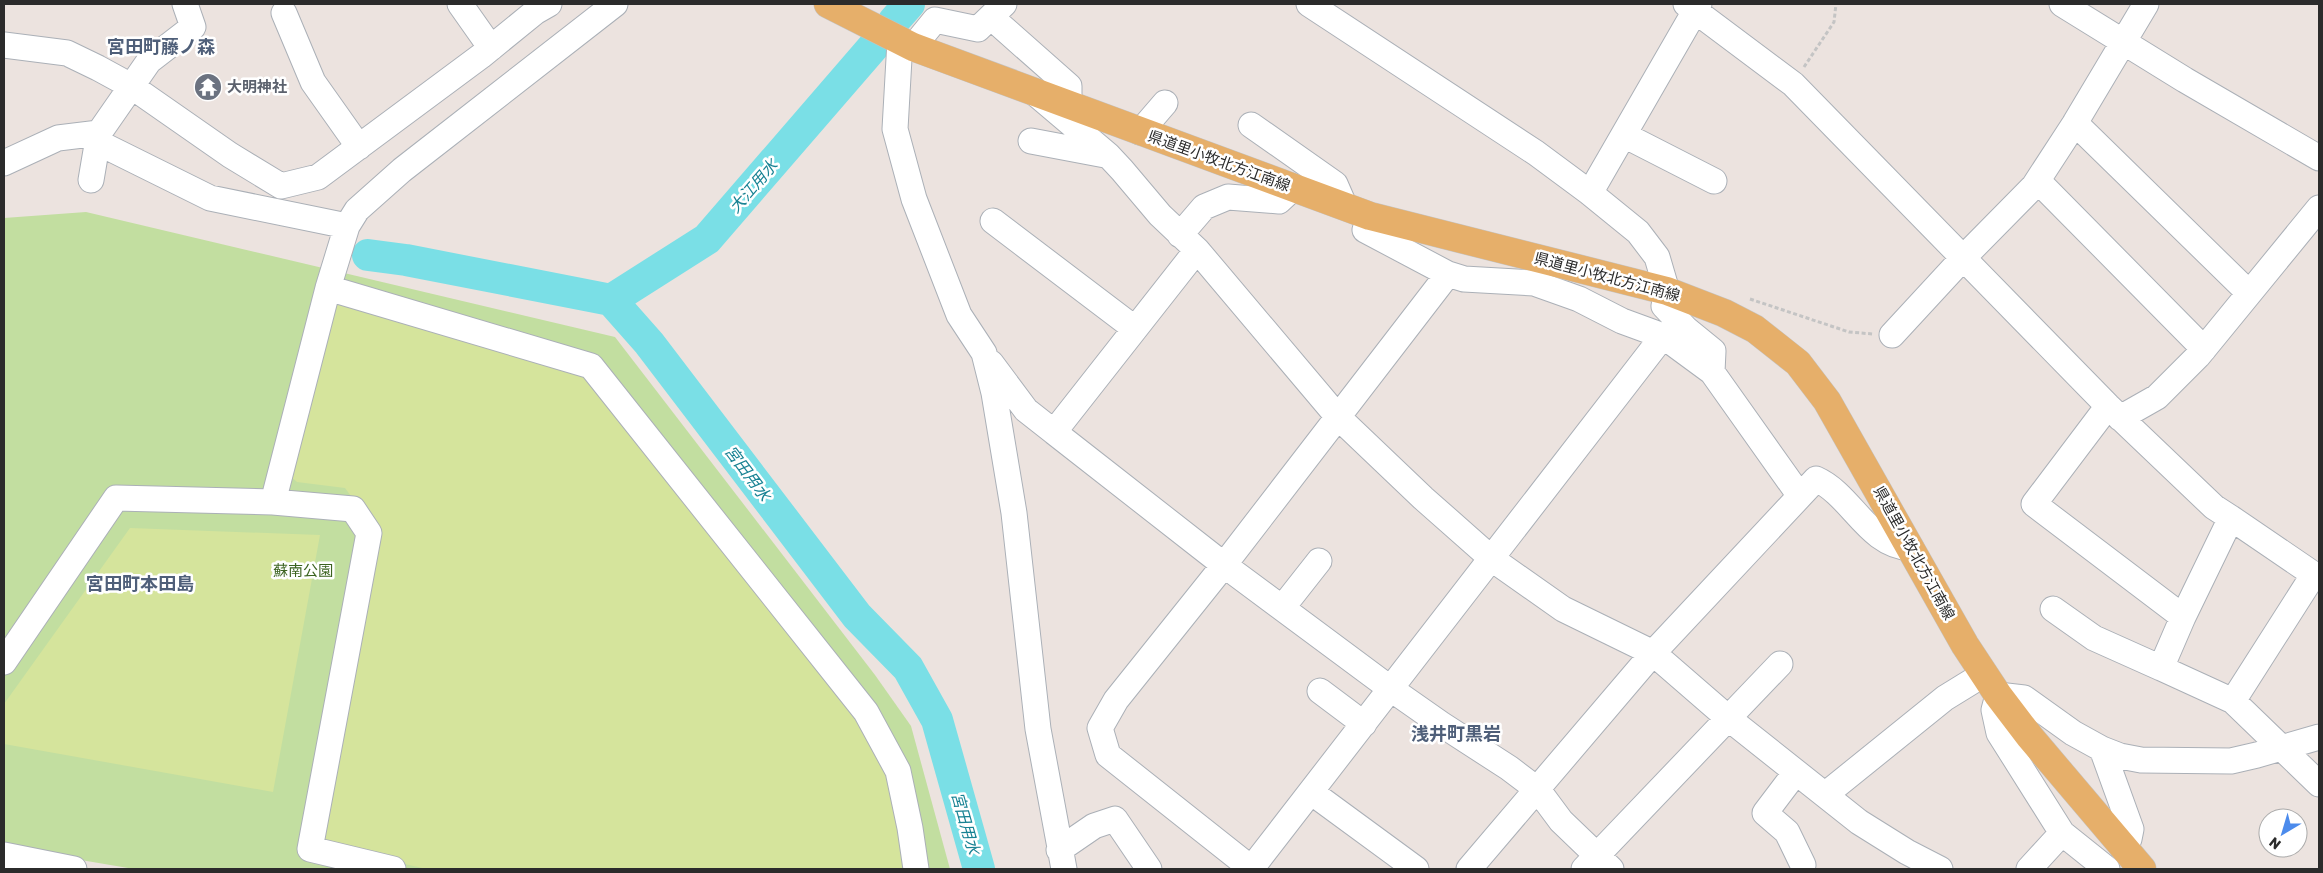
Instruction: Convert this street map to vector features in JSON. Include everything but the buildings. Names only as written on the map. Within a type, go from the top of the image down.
[{"type":"main road","name":"県道里小牧北方江南線","points":[[828,4],[860,11],[907,44],[1370,216],[1667,291],[1724,313],[1755,329],[1798,363],[1813,382],[1837,416],[1965,645],[1991,684],[2030,737],[2142,869]]},
{"type":"street","points":[[91,180],[98,138],[131,86],[149,61],[192,27],[185,4]]},
{"type":"street","points":[[460,4],[490,48]]},
{"type":"street","points":[[4,45],[67,53],[131,86],[230,155],[281,186],[318,177],[359,148],[535,12],[549,4]]},
{"type":"street","points":[[273,502],[328,288],[347,226],[357,210],[402,170],[615,4]]},
{"type":"street","points":[[1309,4],[1511,136],[1590,193],[1643,238],[1657,257],[1667,291],[1664,306],[1713,352],[1712,372]]},
{"type":"street","points":[[2062,4],[2185,80],[2319,158]]},
{"type":"street","points":[[1892,335],[2038,181],[2146,4]]},
{"type":"street","points":[[1590,193],[1624,135],[1693,6],[1793,84],[2114,412],[2214,507],[2316,576],[2233,701]]},
{"type":"street","points":[[1069,105],[1069,86],[1049,52],[998,11],[978,29],[935,20],[907,44],[895,129],[914,199],[959,315],[984,353],[1026,410],[1224,565],[1391,689],[1441,724],[1510,768],[1538,790],[1598,865],[1728,718],[1780,664]]},
{"type":"street","points":[[284,13],[314,82],[359,148]]},
{"type":"street","points":[[1034,92],[1108,155],[1160,215],[1188,242],[1338,417],[1423,498],[1492,559],[1563,609],[1653,653],[1728,718],[1860,822],[1907,852],[1940,869]]},
{"type":"street","points":[[1140,132],[1165,104]]},
{"type":"street","points":[[2075,123],[2249,293]]},
{"type":"street","points":[[1251,125],[1335,184],[1345,207]]},
{"type":"street","points":[[1624,135],[1714,180]]},
{"type":"street","points":[[4,162],[58,138],[98,138],[210,198],[347,226]]},
{"type":"street","points":[[1031,141],[1108,155]]},
{"type":"street","points":[[2038,181],[2204,349]]},
{"type":"street","points":[[1054,432],[1134,328],[1188,242],[1204,207],[1228,197],[1278,201],[1294,188]]},
{"type":"street","points":[[2182,617],[2034,504],[2114,412],[2157,397],[2204,349],[2319,208]]},
{"type":"street","points":[[1370,216],[1365,230],[1448,274],[1464,279],[1534,283],[1580,299],[1622,321],[1663,336],[1712,372],[1800,496]]},
{"type":"street","points":[[993,221],[1134,328]]},
{"type":"street","points":[[1448,274],[1224,565],[1116,700],[1100,728],[1108,754],[1251,869],[1663,336]]},
{"type":"street","points":[[328,288],[591,366],[866,712],[898,771],[910,828],[916,869]]},
{"type":"street","points":[[984,353],[994,393],[1014,513],[1038,729],[1062,859]]},
{"type":"street","points":[[1469,869],[1653,653],[1816,478],[1828,484],[1876,533],[1890,544],[1911,548]]},
{"type":"street","points":[[4,662],[116,498],[273,502],[353,509],[369,533],[310,849],[393,869]]},
{"type":"street","points":[[2161,668],[2182,617],[2231,518]]},
{"type":"street","points":[[1282,608],[1319,561]]},
{"type":"street","points":[[2053,609],[2094,638],[2233,701],[2319,784]]},
{"type":"street","points":[[1991,684],[1999,734],[2062,833],[2107,869]]},
{"type":"street","points":[[1826,794],[1945,698],[1991,684],[2024,698],[2073,734],[2120,756],[2179,762],[2231,761],[2319,737]]},
{"type":"street","points":[[1320,691],[1364,724]]},
{"type":"street","points":[[2102,749],[2130,828],[2129,839],[2123,848]]},
{"type":"street","points":[[1796,772],[1765,813],[1787,832],[1803,865]]},
{"type":"street","points":[[1311,792],[1416,869]]},
{"type":"street","points":[[1062,859],[1094,826],[1115,819],[1149,869]]},
{"type":"street","points":[[2029,869],[2062,833]]},
{"type":"street","points":[[4,838],[15,843],[28,861]]},
{"type":"street","points":[[4,855],[74,869]]},
{"type":"path","points":[[1793,84],[1834,22],[1836,4]]},
{"type":"path","points":[[1747,298],[1849,332],[1892,335]]},
{"type":"green space","name":"蘇南公園","points":[[86,212],[615,337],[875,675],[911,726],[950,869],[134,869],[4,847],[4,218]]},
{"type":"green space","points":[[336,301],[586,371],[857,713],[903,811],[911,869],[427,869],[323,846],[377,531],[345,488],[297,482],[288,474]]},
{"type":"green space","points":[[130,528],[320,535],[273,792],[4,744],[4,704]]},
{"type":"waterway","name":"大江用水","points":[[894,21],[909,4]]},
{"type":"waterway","name":"大江用水","points":[[611,300],[707,239],[873,47]]},
{"type":"waterway","name":"宮田用水","points":[[368,255],[406,260],[611,300],[649,343],[857,616],[908,668],[937,720],[979,869]]},
{"type":"place","name":"大明神社","points":[[208,87]]},
{"type":"district","name":"宮田町藤ノ森","points":[[161,47]]},
{"type":"district","name":"宮田町本田島","points":[[140,584]]},
{"type":"district","name":"浅井町黒岩","points":[[1456,734]]}]
